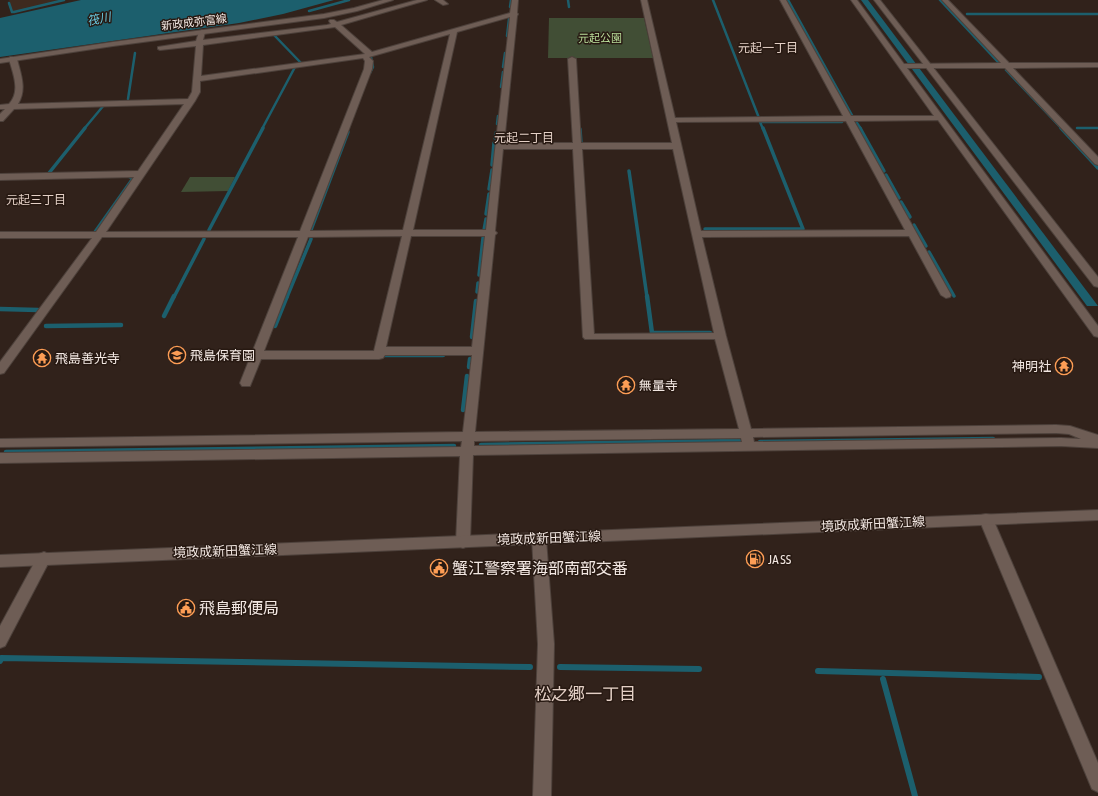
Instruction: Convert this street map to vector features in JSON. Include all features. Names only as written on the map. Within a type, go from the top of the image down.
[{"type":"street","name":"新政成弥富線","points":[[0,61],[324,16],[349,12],[390,0]]},
{"type":"street","points":[[400,0],[409,4]]},
{"type":"street","points":[[160,48],[336,24],[424,0]]},
{"type":"street","points":[[438,0],[445,4]]},
{"type":"street","points":[[463,542],[467,451],[492,233],[515,14],[515,0]]},
{"type":"street","points":[[644,0],[720,336],[750,447]]},
{"type":"street","points":[[783,0],[946,295]]},
{"type":"street","points":[[854,0],[904,66],[939,118],[1098,334]]},
{"type":"street","points":[[877,0],[927,67],[1098,284]]},
{"type":"street","points":[[945,0],[1098,162]]},
{"type":"street","points":[[196,79],[368,55],[515,14]]},
{"type":"street","points":[[246,383],[368,68],[368,55],[336,24],[324,16]]},
{"type":"street","points":[[256,356],[379,355],[454,31]]},
{"type":"street","points":[[0,370],[99,235],[142,174],[196,92],[199,43],[202,32]]},
{"type":"street","points":[[0,119],[19,99],[21,91],[13,59]]},
{"type":"street","points":[[572,59],[589,337],[720,336]]},
{"type":"street","points":[[904,66],[1098,65]]},
{"type":"street","points":[[0,107],[13,105],[190,101]]},
{"type":"street","points":[[671,120],[849,120],[939,118]]},
{"type":"street","points":[[501,146],[677,146]]},
{"type":"street","points":[[0,177],[142,174]]},
{"type":"street","points":[[0,235],[492,233]]},
{"type":"street","points":[[697,234],[912,233]]},
{"type":"street","points":[[380,351],[478,351]]},
{"type":"street","points":[[0,443],[469,438],[1056,429],[1070,430],[1098,440]]},
{"type":"street","points":[[0,458],[1061,442],[1098,444]]},
{"type":"street","name":"境政成新田蟹江線","points":[[0,560],[539,539],[1098,514]]},
{"type":"street","points":[[986,519],[1098,783]]},
{"type":"street","points":[[539,539],[546,644],[542,796]]},
{"type":"street","points":[[0,641],[44,558]]},
{"type":"shaded area","points":[[9,0],[63,0],[14,12],[12,11]]},
{"type":"green space","name":"元起公園","points":[[549,18],[644,18],[653,58],[548,58]]},
{"type":"green space","points":[[190,177],[235,177],[228,191],[181,192]]},
{"type":"water","name":"筏川","points":[[81,0],[334,0],[283,14],[239,23],[0,57],[0,18]]},
{"type":"water","points":[[861,0],[868,0],[1098,306],[1087,306]]},
{"type":"waterway","points":[[9,3],[12,12],[14,12],[64,0]]},
{"type":"waterway","points":[[309,11],[349,0]]},
{"type":"waterway","points":[[510,7],[511,0]]},
{"type":"waterway","points":[[568,0],[569,7]]},
{"type":"waterway","points":[[713,0],[759,118]]},
{"type":"waterway","points":[[788,0],[853,117]]},
{"type":"waterway","points":[[940,0],[998,62]]},
{"type":"waterway","points":[[967,14],[1098,14]]},
{"type":"waterway","points":[[507,36],[509,19]]},
{"type":"waterway","points":[[274,35],[301,63]]},
{"type":"waterway","points":[[128,99],[135,53]]},
{"type":"waterway","points":[[503,67],[505,53]]},
{"type":"waterway","points":[[370,73],[373,67],[371,57]]},
{"type":"waterway","points":[[262,129],[295,67]]},
{"type":"waterway","points":[[1006,70],[1062,129]]},
{"type":"waterway","points":[[501,87],[503,72]]},
{"type":"waterway","points":[[84,129],[104,105]]},
{"type":"waterway","points":[[497,124],[498,116]]},
{"type":"waterway","points":[[763,129],[760,122],[842,122]]},
{"type":"waterway","points":[[857,123],[861,129]]},
{"type":"waterway","points":[[49,173],[85,128]]},
{"type":"waterway","points":[[209,230],[263,128]]},
{"type":"waterway","points":[[705,229],[803,229],[763,128]]},
{"type":"waterway","points":[[860,128],[884,171]]},
{"type":"waterway","points":[[1061,128],[1098,168]]},
{"type":"waterway","points":[[1077,128],[1098,128]]},
{"type":"waterway","points":[[580,129],[581,143]]},
{"type":"waterway","points":[[311,230],[348,132]]},
{"type":"waterway","points":[[495,138],[496,133]]},
{"type":"waterway","points":[[492,165],[494,143]]},
{"type":"waterway","points":[[489,189],[492,170]]},
{"type":"waterway","points":[[629,171],[647,297]]},
{"type":"waterway","points":[[886,175],[899,198]]},
{"type":"waterway","points":[[95,232],[134,177],[130,177]]},
{"type":"waterway","points":[[486,214],[489,194]]},
{"type":"waterway","points":[[901,202],[910,217]]},
{"type":"waterway","points":[[484,230],[486,219]]},
{"type":"waterway","points":[[914,225],[926,246]]},
{"type":"waterway","points":[[479,275],[483,238]]},
{"type":"waterway","points":[[174,297],[204,239]]},
{"type":"waterway","points":[[287,297],[311,239]]},
{"type":"waterway","points":[[929,252],[954,296]]},
{"type":"waterway","points":[[477,292],[478,283]]},
{"type":"waterway","points":[[164,316],[174,296]]},
{"type":"waterway","points":[[275,326],[287,296]]},
{"type":"waterway","points":[[647,296],[652,333],[710,333]]},
{"type":"waterway","points":[[472,337],[476,301]]},
{"type":"waterway","points":[[0,309],[38,310]]},
{"type":"waterway","points":[[46,326],[121,325]]},
{"type":"waterway","points":[[384,355],[443,355]]},
{"type":"waterway","points":[[469,367],[470,359]]},
{"type":"waterway","points":[[463,410],[467,376]]},
{"type":"waterway","points":[[760,442],[993,439]]},
{"type":"waterway","points":[[481,445],[739,441]]},
{"type":"waterway","points":[[6,452],[454,446]]},
{"type":"waterway","points":[[0,661],[1,658],[530,667]]},
{"type":"waterway","points":[[560,667],[699,669]]},
{"type":"waterway","points":[[818,671],[1039,677]]},
{"type":"waterway","points":[[883,679],[915,796]]},
{"type":"place","name":"飛島保育園","points":[[177,355]]},
{"type":"place","name":"飛島善光寺","points":[[42,358]]},
{"type":"place","name":"神明社","points":[[1064,366]]},
{"type":"place","name":"無量寺","points":[[626,385]]},
{"type":"place","name":"JA SS","points":[[755,559]]},
{"type":"place","name":"蟹江警察署海部南部交番","points":[[439,568]]},
{"type":"place","name":"飛島郵便局","points":[[186,608]]},
{"type":"district","name":"元起一丁目","points":[[768,48]]},
{"type":"district","name":"元起二丁目","points":[[524,138]]},
{"type":"district","name":"元起三丁目","points":[[36,200]]},
{"type":"district","name":"松之郷一丁目","points":[[585,694]]}]
